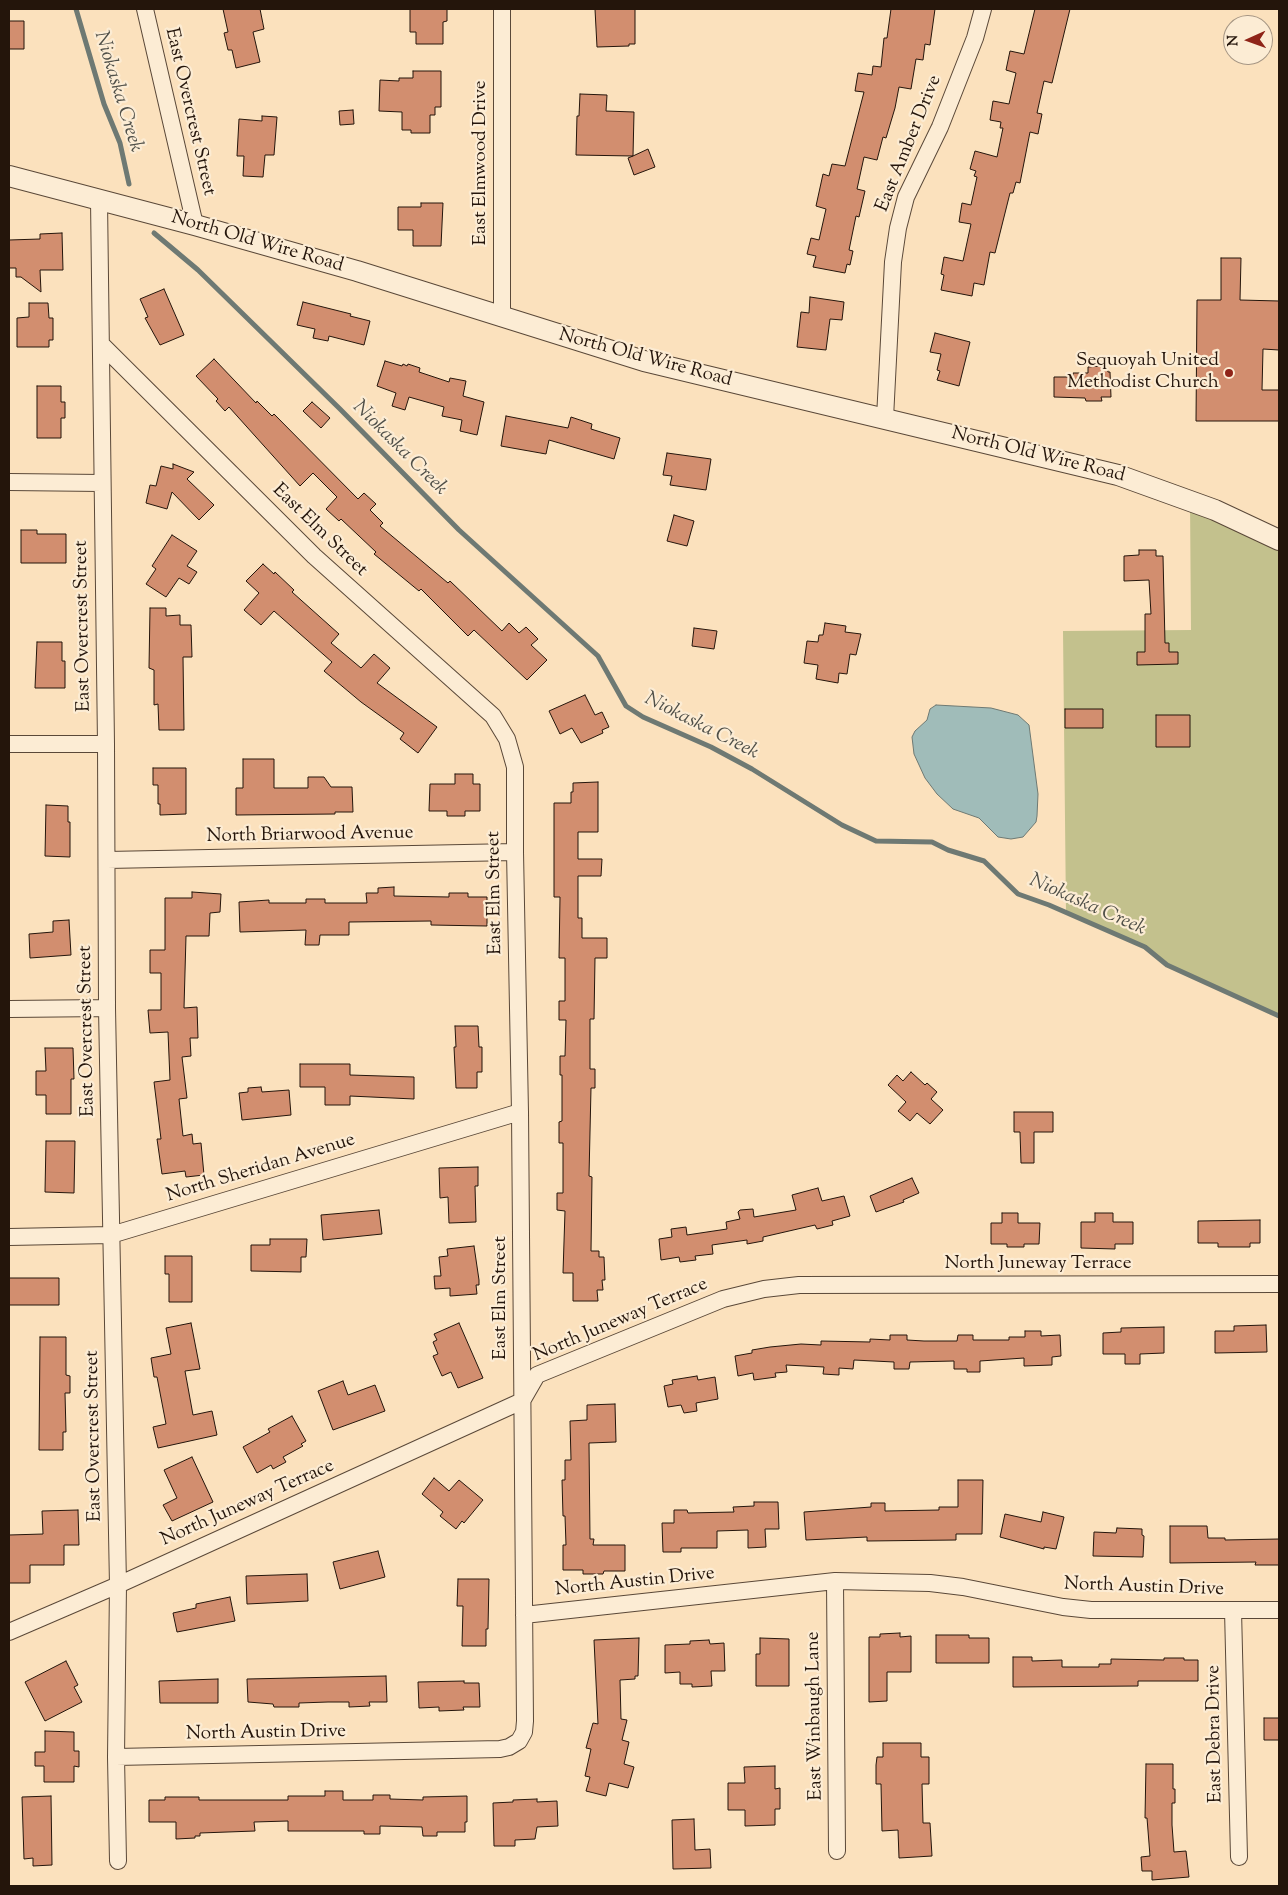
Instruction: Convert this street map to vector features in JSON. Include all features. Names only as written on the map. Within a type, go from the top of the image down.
[{"type":"street","name":"East Overcrest Street","points":[[145,9],[194,225]]},
{"type":"street","name":"East Elmwood Drive","points":[[502,9],[502,318]]},
{"type":"street","name":"East Amber Drive","points":[[885,418],[893,262],[898,228],[906,196],[940,127],[975,38],[983,9]]},
{"type":"street","name":"North Old Wire Road","points":[[9,176],[194,225],[356,271],[644,361],[1118,475],[1215,510],[1279,540]]},
{"type":"street","name":"East Overcrest Street","points":[[99,200],[106,744],[107,1008],[118,1585],[116,1757],[118,1861]]},
{"type":"street","name":"East Elm Street","points":[[101,344],[314,556],[493,716],[507,740],[515,766],[524,1615]]},
{"type":"street","points":[[9,482],[102,483]]},
{"type":"street","points":[[9,744],[106,744]]},
{"type":"street","name":"North Briarwood Avenue","points":[[107,860],[515,852]]},
{"type":"street","points":[[9,1008],[107,1008]]},
{"type":"street","name":"North Sheridan Avenue","points":[[9,1237],[111,1235],[520,1112]]},
{"type":"street","name":"North Juneway Terrace","points":[[9,1632],[118,1585],[522,1401],[537,1374],[723,1298],[764,1289],[799,1285],[1279,1284]]},
{"type":"street","name":"North Austin Drive","points":[[116,1757],[500,1749],[510,1746],[519,1741],[524,1732],[524,1615],[835,1581],[930,1583],[963,1587],[1063,1607],[1091,1610],[1279,1610]]},
{"type":"street","name":"East Winbaugh Lane","points":[[835,1581],[837,1851]]},
{"type":"street","name":"East Debra Drive","points":[[1233,1610],[1239,1857]]},
{"type":"shaded area","points":[[1190,500],[1279,540],[1279,1016],[1167,965],[1145,947],[1066,913],[1063,631],[1191,630]]},
{"type":"water","points":[[936,705],[991,708],[1018,715],[1029,725],[1038,794],[1037,816],[1036,822],[1023,837],[1011,839],[998,837],[979,818],[953,809],[937,794],[925,778],[914,754],[912,737],[915,731],[927,720],[930,709]]},
{"type":"building","points":[[223,9],[260,9],[264,29],[253,32],[260,62],[236,68],[232,50],[228,50],[224,33],[228,32]]},
{"type":"building","points":[[410,9],[447,9],[447,21],[443,22],[443,44],[416,44],[416,32],[410,32]]},
{"type":"building","points":[[595,9],[635,9],[635,44],[629,44],[629,46],[597,47]]},
{"type":"building","points":[[891,9],[935,9],[930,45],[925,44],[923,60],[916,59],[911,89],[899,87],[886,138],[883,137],[877,160],[864,157],[857,189],[865,191],[859,217],[856,216],[849,250],[853,251],[850,265],[847,264],[845,273],[813,267],[816,256],[807,254],[811,238],[819,240],[826,209],[816,206],[823,174],[829,176],[832,164],[845,166],[864,92],[855,91],[858,73],[872,75],[873,66],[881,67],[884,38],[887,38]]},
{"type":"building","points":[[1035,9],[1070,9],[1052,83],[1044,81],[1037,113],[1042,114],[1038,134],[1030,132],[1020,183],[1016,182],[1013,193],[1010,193],[995,253],[990,252],[984,285],[974,283],[972,296],[941,290],[944,275],[941,274],[944,257],[963,261],[971,224],[959,222],[962,203],[971,205],[977,177],[974,176],[976,171],[970,169],[975,151],[997,157],[1003,128],[1000,128],[1001,122],[990,120],[993,101],[1009,104],[1016,73],[1006,70],[1010,51],[1024,54]]},
{"type":"building","points":[[9,21],[24,21],[24,49],[9,49]]},
{"type":"building","points":[[413,71],[441,71],[441,107],[435,107],[435,115],[430,115],[430,133],[411,133],[411,130],[402,130],[402,112],[379,111],[380,80],[399,81],[399,78],[413,78]]},
{"type":"building","points":[[580,94],[607,95],[606,111],[634,112],[633,156],[576,155],[577,116],[579,116]]},
{"type":"building","points":[[353,110],[354,124],[340,125],[339,111]]},
{"type":"building","points":[[262,116],[277,117],[274,155],[265,155],[263,177],[243,176],[244,156],[237,156],[239,119],[262,121]]},
{"type":"building","points":[[648,149],[655,167],[634,175],[628,158]]},
{"type":"building","points":[[421,203],[443,203],[441,246],[413,246],[413,230],[398,230],[398,207],[421,207]]},
{"type":"building","points":[[62,233],[63,270],[40,270],[41,292],[21,277],[16,277],[16,268],[9,268],[9,240],[40,239],[40,234]]},
{"type":"building","name":"Sequoyah United Methodist Church","points":[[1221,258],[1241,258],[1240,300],[1279,301],[1279,350],[1263,349],[1262,390],[1279,390],[1279,421],[1196,421],[1197,300],[1221,300]]},
{"type":"building","points":[[164,289],[184,335],[160,345],[145,318],[148,317],[140,299]]},
{"type":"building","points":[[810,297],[844,302],[842,320],[830,319],[826,350],[797,347],[801,312],[809,313]]},
{"type":"building","points":[[303,302],[351,314],[350,316],[370,321],[364,345],[329,336],[328,341],[313,338],[315,329],[297,325]]},
{"type":"building","points":[[29,303],[48,303],[49,318],[53,318],[53,340],[49,340],[49,347],[17,347],[17,318],[29,317]]},
{"type":"building","points":[[935,333],[970,342],[959,386],[937,380],[940,371],[937,370],[941,354],[930,352]]},
{"type":"building","points":[[214,359],[256,403],[257,401],[272,416],[274,414],[358,499],[364,493],[376,504],[370,510],[383,523],[380,526],[448,583],[450,581],[502,631],[509,623],[519,633],[526,627],[538,639],[531,645],[547,660],[527,680],[474,630],[468,636],[421,589],[419,591],[374,554],[376,552],[341,519],[339,521],[326,509],[337,497],[313,473],[300,486],[229,407],[225,411],[216,401],[218,399],[196,376]]},
{"type":"building","points":[[385,361],[402,366],[403,364],[407,366],[408,364],[420,368],[419,372],[449,382],[450,378],[466,381],[463,396],[484,402],[477,435],[460,431],[462,420],[442,416],[444,407],[409,397],[405,410],[392,406],[396,393],[377,386]]},
{"type":"building","points":[[1088,367],[1107,367],[1108,372],[1110,372],[1111,397],[1101,397],[1102,401],[1086,401],[1085,398],[1054,397],[1054,377],[1073,377],[1073,373],[1088,373]]},
{"type":"building","points":[[37,386],[61,386],[61,402],[65,402],[65,418],[61,418],[61,438],[37,438]]},
{"type":"building","points":[[312,402],[330,418],[321,428],[303,411]]},
{"type":"building","points":[[506,416],[568,428],[571,417],[592,424],[591,429],[620,438],[614,459],[549,440],[546,454],[501,446]]},
{"type":"building","points":[[667,453],[711,459],[706,490],[670,485],[672,476],[663,475]]},
{"type":"building","points":[[173,464],[194,472],[187,479],[214,505],[199,520],[172,492],[167,509],[146,503],[150,485],[156,486],[161,466],[173,469]]},
{"type":"building","points":[[674,515],[694,521],[687,546],[667,541]]},
{"type":"building","points":[[21,530],[37,530],[37,534],[66,534],[66,563],[21,563]]},
{"type":"building","points":[[172,535],[197,551],[187,566],[197,572],[189,584],[179,578],[166,597],[146,584],[156,569],[152,566]]},
{"type":"building","points":[[1139,550],[1156,550],[1156,556],[1163,556],[1165,643],[1169,643],[1169,652],[1178,652],[1178,664],[1137,665],[1137,652],[1145,652],[1145,614],[1151,614],[1149,580],[1124,581],[1124,556],[1139,555]]},
{"type":"building","points":[[263,564],[274,574],[275,572],[294,590],[292,592],[339,634],[331,643],[361,668],[374,654],[390,668],[377,683],[437,727],[418,753],[400,739],[404,733],[361,702],[324,671],[332,662],[274,611],[261,625],[244,610],[259,593],[246,581]]},
{"type":"building","points":[[150,608],[166,608],[166,616],[180,615],[180,625],[191,625],[192,657],[183,657],[184,730],[159,730],[158,704],[154,705],[154,670],[149,668]]},
{"type":"building","points":[[825,623],[846,626],[845,632],[861,634],[856,655],[850,654],[847,674],[839,673],[838,683],[816,679],[818,665],[804,663],[807,641],[818,642],[819,635],[823,635]]},
{"type":"building","points":[[694,628],[717,631],[714,649],[692,646]]},
{"type":"building","points":[[37,642],[62,642],[62,661],[65,661],[65,688],[35,688]]},
{"type":"building","points":[[585,695],[595,715],[602,712],[609,727],[602,730],[603,733],[581,743],[572,728],[560,734],[549,711]]},
{"type":"building","points":[[1065,709],[1103,709],[1103,728],[1065,728]]},
{"type":"building","points":[[1156,715],[1190,715],[1190,747],[1156,747]]},
{"type":"building","points":[[243,759],[274,759],[274,788],[308,788],[308,777],[324,777],[331,787],[352,787],[353,812],[335,812],[335,814],[236,815],[236,788],[243,788]]},
{"type":"building","points":[[153,768],[186,768],[186,814],[160,815],[158,785],[153,785]]},
{"type":"building","points":[[455,774],[473,774],[473,784],[480,784],[480,811],[465,811],[465,816],[447,816],[447,811],[429,811],[430,784],[455,784]]},
{"type":"building","points":[[598,782],[598,832],[578,832],[578,859],[602,859],[601,876],[578,876],[578,918],[582,918],[582,938],[607,938],[607,958],[595,958],[594,1019],[590,1019],[590,1069],[595,1069],[595,1088],[591,1088],[589,1176],[592,1177],[591,1251],[599,1251],[599,1257],[604,1257],[605,1280],[602,1280],[603,1290],[597,1290],[598,1301],[573,1301],[573,1273],[563,1273],[565,1211],[557,1210],[557,1193],[563,1193],[563,1143],[559,1143],[559,1122],[562,1121],[560,1056],[565,1056],[566,1020],[559,1020],[559,1001],[565,1001],[565,958],[559,958],[560,897],[554,897],[554,803],[571,803],[573,783]]},
{"type":"building","points":[[46,805],[68,806],[70,857],[45,856]]},
{"type":"building","points":[[394,887],[394,896],[449,897],[449,893],[468,893],[468,897],[487,897],[487,926],[431,925],[431,921],[349,922],[349,935],[320,935],[319,945],[305,945],[306,930],[240,932],[239,902],[269,900],[269,903],[306,903],[306,899],[325,899],[325,903],[367,903],[366,893],[378,893],[378,888]]},
{"type":"building","points":[[192,892],[221,894],[220,912],[210,913],[209,936],[186,936],[184,1008],[197,1007],[198,1038],[190,1038],[191,1056],[182,1057],[187,1098],[179,1099],[183,1136],[192,1134],[193,1144],[201,1143],[204,1175],[186,1177],[185,1171],[162,1174],[157,1139],[161,1139],[154,1082],[170,1080],[168,1032],[150,1033],[148,1010],[161,1010],[161,973],[150,973],[150,950],[165,950],[165,898],[192,898]]},
{"type":"building","points":[[69,920],[71,955],[30,958],[29,934],[53,932],[53,921]]},
{"type":"building","points":[[455,1026],[478,1026],[479,1047],[482,1047],[482,1072],[477,1072],[477,1088],[456,1088]]},
{"type":"building","points":[[45,1048],[73,1048],[74,1079],[71,1079],[71,1114],[46,1114],[46,1095],[36,1095],[36,1071],[46,1071]]},
{"type":"building","points":[[300,1064],[350,1064],[350,1075],[414,1077],[414,1099],[350,1096],[350,1105],[325,1105],[325,1087],[300,1087]]},
{"type":"building","points":[[911,1072],[925,1085],[927,1083],[937,1092],[931,1099],[943,1110],[930,1124],[917,1113],[910,1121],[898,1111],[906,1102],[888,1085],[897,1075],[903,1081]]},
{"type":"building","points":[[261,1087],[262,1092],[289,1090],[291,1115],[242,1120],[239,1093],[248,1092],[248,1088]]},
{"type":"building","points":[[1014,1112],[1053,1112],[1053,1132],[1034,1132],[1034,1163],[1021,1163],[1020,1132],[1014,1132]]},
{"type":"building","points":[[46,1141],[75,1141],[74,1193],[45,1192]]},
{"type":"building","points":[[478,1167],[478,1186],[475,1186],[476,1222],[449,1223],[448,1197],[440,1198],[439,1168]]},
{"type":"building","points":[[912,1178],[919,1193],[903,1200],[904,1202],[876,1212],[870,1196]]},
{"type":"building","points":[[818,1188],[822,1201],[844,1196],[850,1216],[832,1221],[833,1225],[817,1229],[815,1225],[763,1237],[763,1241],[747,1244],[747,1240],[712,1245],[713,1254],[695,1256],[696,1260],[680,1262],[679,1257],[661,1260],[659,1239],[672,1237],[671,1229],[686,1227],[687,1235],[727,1229],[726,1222],[740,1219],[738,1212],[740,1210],[753,1209],[754,1217],[796,1210],[792,1195]]},
{"type":"building","points":[[379,1210],[382,1234],[323,1240],[321,1215]]},
{"type":"building","points":[[1002,1213],[1018,1213],[1018,1223],[1040,1223],[1039,1244],[1024,1244],[1024,1247],[1007,1247],[1007,1244],[991,1244],[991,1223],[1002,1223]]},
{"type":"building","points":[[1095,1213],[1113,1213],[1113,1222],[1133,1222],[1133,1244],[1115,1244],[1115,1249],[1081,1248],[1081,1222],[1095,1222]]},
{"type":"building","points":[[1260,1220],[1260,1243],[1250,1243],[1250,1247],[1218,1247],[1218,1243],[1198,1243],[1198,1221]]},
{"type":"building","points":[[270,1239],[307,1239],[306,1257],[301,1257],[301,1272],[251,1271],[251,1245],[270,1245]]},
{"type":"building","points":[[474,1246],[479,1280],[479,1285],[476,1285],[477,1294],[450,1296],[450,1288],[435,1289],[434,1276],[441,1276],[439,1257],[448,1256],[447,1249]]},
{"type":"building","points":[[165,1256],[192,1256],[192,1302],[169,1302],[169,1274],[165,1274]]},
{"type":"building","points":[[9,1278],[59,1278],[59,1305],[9,1305]]},
{"type":"building","points":[[191,1323],[200,1369],[185,1371],[193,1415],[212,1411],[217,1435],[158,1448],[153,1427],[166,1424],[157,1377],[154,1377],[151,1358],[171,1354],[166,1328]]},
{"type":"building","points":[[459,1323],[483,1378],[458,1388],[451,1372],[442,1376],[433,1356],[438,1354],[433,1342],[437,1340],[434,1334]]},
{"type":"building","points":[[1266,1325],[1267,1352],[1215,1353],[1215,1331],[1234,1331],[1234,1326]]},
{"type":"building","points":[[1164,1327],[1164,1353],[1140,1354],[1140,1364],[1125,1364],[1125,1354],[1103,1354],[1103,1333],[1121,1332],[1121,1328]]},
{"type":"building","points":[[1025,1331],[1041,1331],[1041,1336],[1060,1335],[1061,1356],[1052,1357],[1052,1365],[1024,1366],[1024,1358],[980,1361],[980,1372],[954,1369],[954,1361],[910,1362],[909,1369],[894,1369],[894,1362],[854,1360],[853,1369],[839,1368],[839,1375],[823,1374],[824,1367],[786,1365],[787,1372],[775,1373],[776,1377],[754,1380],[753,1373],[738,1376],[735,1356],[752,1353],[752,1350],[770,1347],[801,1344],[821,1345],[821,1341],[870,1342],[870,1339],[890,1340],[890,1335],[907,1335],[907,1340],[924,1341],[957,1341],[958,1335],[973,1335],[973,1340],[1009,1340],[1009,1337],[1025,1337]]},
{"type":"building","points":[[40,1337],[66,1337],[66,1375],[70,1376],[70,1393],[65,1393],[66,1432],[63,1432],[63,1450],[39,1450]]},
{"type":"building","points":[[697,1376],[698,1380],[715,1377],[718,1399],[696,1403],[697,1411],[684,1413],[681,1405],[668,1407],[664,1386],[673,1384],[672,1380]]},
{"type":"building","points":[[343,1381],[348,1395],[375,1385],[385,1411],[333,1430],[318,1391]]},
{"type":"building","points":[[615,1404],[616,1442],[589,1443],[590,1539],[594,1539],[593,1545],[625,1545],[625,1571],[583,1574],[583,1570],[563,1570],[563,1545],[566,1545],[562,1480],[565,1480],[565,1460],[571,1460],[570,1421],[587,1420],[587,1405]]},
{"type":"building","points":[[292,1416],[306,1441],[301,1444],[303,1446],[283,1457],[286,1462],[273,1469],[271,1465],[257,1473],[243,1447],[270,1432],[268,1429]]},
{"type":"building","points":[[192,1457],[213,1502],[172,1521],[163,1505],[177,1498],[164,1470]]},
{"type":"building","points":[[434,1478],[449,1491],[459,1480],[483,1500],[464,1523],[462,1521],[456,1529],[440,1516],[443,1512],[422,1494]]},
{"type":"building","points":[[958,1480],[983,1480],[982,1534],[956,1534],[956,1540],[867,1541],[867,1537],[806,1540],[804,1512],[871,1507],[871,1503],[885,1503],[885,1511],[939,1510],[939,1507],[958,1507]]},
{"type":"building","points":[[754,1502],[778,1502],[779,1529],[765,1529],[766,1547],[748,1548],[748,1530],[717,1531],[717,1548],[681,1548],[681,1552],[663,1552],[662,1523],[674,1523],[674,1510],[687,1510],[688,1513],[734,1512],[733,1507],[754,1506]]},
{"type":"building","points":[[78,1510],[79,1545],[64,1545],[64,1565],[30,1565],[30,1583],[9,1583],[9,1535],[43,1534],[42,1511]]},
{"type":"building","points":[[1043,1512],[1064,1517],[1056,1549],[1044,1547],[1044,1549],[1000,1537],[1005,1514],[1041,1522]]},
{"type":"building","points":[[1170,1526],[1207,1526],[1208,1538],[1225,1538],[1225,1540],[1279,1539],[1279,1565],[1255,1565],[1256,1562],[1170,1563]]},
{"type":"building","points":[[1117,1528],[1142,1529],[1142,1535],[1144,1536],[1143,1557],[1093,1556],[1094,1532],[1116,1533]]},
{"type":"building","points":[[378,1551],[385,1577],[340,1589],[333,1562]]},
{"type":"building","points":[[307,1574],[308,1601],[247,1604],[246,1576]]},
{"type":"building","points":[[458,1579],[489,1579],[486,1646],[462,1646],[463,1606],[457,1606]]},
{"type":"building","points":[[230,1597],[235,1621],[177,1632],[173,1613],[196,1608],[196,1604]]},
{"type":"building","points":[[900,1633],[900,1637],[911,1636],[911,1672],[887,1672],[887,1701],[869,1702],[869,1637],[880,1637],[880,1634]]},
{"type":"building","points":[[936,1635],[969,1635],[969,1638],[989,1638],[989,1663],[936,1663]]},
{"type":"building","points":[[639,1638],[638,1676],[635,1676],[635,1679],[620,1680],[621,1719],[627,1720],[622,1740],[629,1742],[624,1764],[634,1767],[628,1788],[609,1783],[606,1796],[586,1791],[590,1777],[585,1776],[591,1749],[586,1748],[593,1723],[598,1724],[594,1640]]},
{"type":"building","points":[[760,1638],[789,1639],[789,1686],[756,1686],[756,1654],[760,1654]]},
{"type":"building","points":[[709,1640],[710,1644],[724,1643],[725,1671],[711,1671],[712,1686],[692,1687],[692,1684],[680,1684],[680,1672],[665,1673],[665,1645],[690,1644],[690,1641]]},
{"type":"building","points":[[1013,1657],[1032,1657],[1032,1661],[1062,1660],[1062,1667],[1099,1667],[1099,1664],[1111,1664],[1111,1659],[1164,1660],[1164,1658],[1184,1658],[1184,1660],[1198,1660],[1198,1681],[1138,1681],[1138,1686],[1013,1687]]},
{"type":"building","points":[[66,1661],[78,1685],[74,1687],[82,1702],[45,1721],[25,1682]]},
{"type":"building","points":[[386,1676],[387,1702],[369,1702],[370,1706],[349,1707],[349,1702],[328,1702],[299,1703],[299,1707],[274,1707],[273,1704],[248,1702],[247,1679]]},
{"type":"building","points":[[218,1679],[218,1703],[160,1703],[159,1681]]},
{"type":"building","points":[[464,1681],[464,1683],[479,1683],[480,1707],[463,1707],[464,1710],[439,1711],[439,1707],[419,1708],[418,1682]]},
{"type":"building","points":[[1264,1718],[1279,1718],[1279,1740],[1264,1740]]},
{"type":"building","points":[[45,1731],[74,1732],[74,1751],[79,1751],[79,1767],[74,1766],[74,1782],[44,1782],[44,1766],[35,1766],[35,1752],[45,1752]]},
{"type":"building","points":[[883,1743],[921,1743],[921,1757],[929,1757],[929,1784],[922,1784],[923,1823],[930,1823],[932,1856],[899,1858],[898,1830],[882,1831],[881,1784],[876,1784],[876,1765],[877,1757],[883,1757]]},
{"type":"building","points":[[1146,1764],[1173,1764],[1173,1789],[1175,1789],[1175,1803],[1172,1803],[1174,1852],[1186,1851],[1189,1877],[1152,1880],[1152,1871],[1142,1871],[1141,1857],[1150,1856],[1147,1818],[1145,1818]]},
{"type":"building","points":[[775,1766],[775,1789],[780,1788],[780,1809],[775,1809],[775,1825],[745,1826],[745,1810],[728,1810],[728,1783],[745,1783],[744,1767]]},
{"type":"building","points":[[325,1791],[343,1791],[343,1800],[373,1800],[373,1795],[390,1795],[390,1799],[423,1800],[423,1797],[467,1796],[465,1832],[437,1832],[437,1836],[423,1836],[422,1827],[380,1826],[380,1834],[364,1834],[364,1831],[288,1831],[288,1821],[254,1822],[255,1831],[200,1833],[200,1836],[195,1836],[195,1838],[176,1839],[176,1822],[149,1822],[149,1800],[165,1800],[165,1797],[199,1797],[199,1800],[288,1800],[288,1796],[325,1796]]},
{"type":"building","points":[[51,1796],[52,1865],[33,1866],[33,1858],[24,1859],[22,1797]]},
{"type":"building","points":[[537,1799],[537,1802],[557,1801],[558,1826],[537,1827],[535,1839],[515,1840],[515,1846],[494,1846],[493,1803]]},
{"type":"building","points":[[694,1819],[695,1850],[710,1849],[711,1868],[673,1869],[672,1820]]},
{"type":"waterway","name":"Niokaska Creek","points":[[76,9],[104,104],[120,143],[129,184]]},
{"type":"waterway","name":"Niokaska Creek","points":[[154,233],[198,270],[340,409],[459,530],[598,656],[626,706],[643,717],[711,747],[752,769],[842,825],[876,841],[932,842],[948,850],[984,861],[1018,894],[1049,905],[1145,947],[1167,965],[1279,1016]]},
{"type":"place","name":"Sequoyah United Methodist Church","points":[[1229,373]]}]
